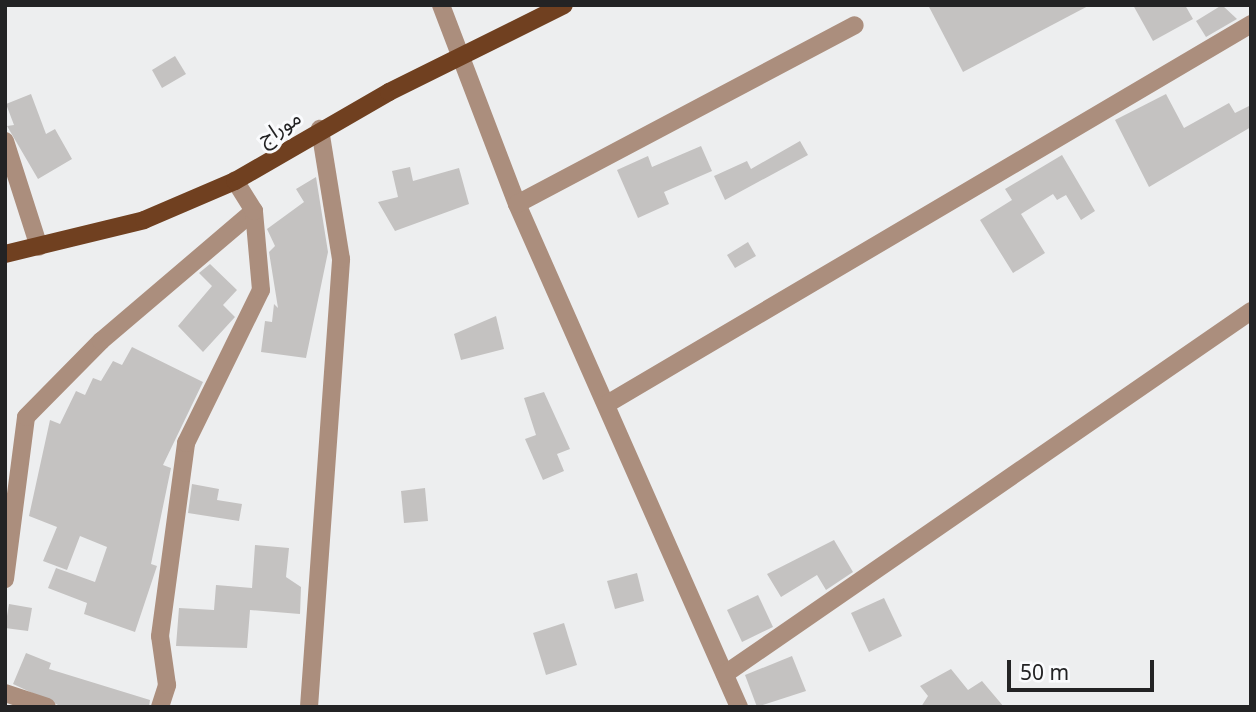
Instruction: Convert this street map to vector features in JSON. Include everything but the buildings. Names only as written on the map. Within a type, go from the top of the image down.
[{"type":"main road","name":"موراج","points":[[5,254],[144,220],[235,181],[320,130],[564,5]]},
{"type":"street","points":[[441,5],[458,61],[476,92],[517,204],[739,707]]},
{"type":"street","points":[[607,404],[1251,24]]},
{"type":"street","points":[[517,204],[855,25]]},
{"type":"street","points":[[309,707],[341,258],[320,130]]},
{"type":"street","points":[[5,141],[38,247]]},
{"type":"street","points":[[160,707],[167,685],[162,624],[186,443],[261,289],[254,211],[235,181]]},
{"type":"street","points":[[5,579],[26,417],[101,341],[254,211]]},
{"type":"street","points":[[725,674],[1251,312]]},
{"type":"street","points":[[5,694],[47,707]]}]
